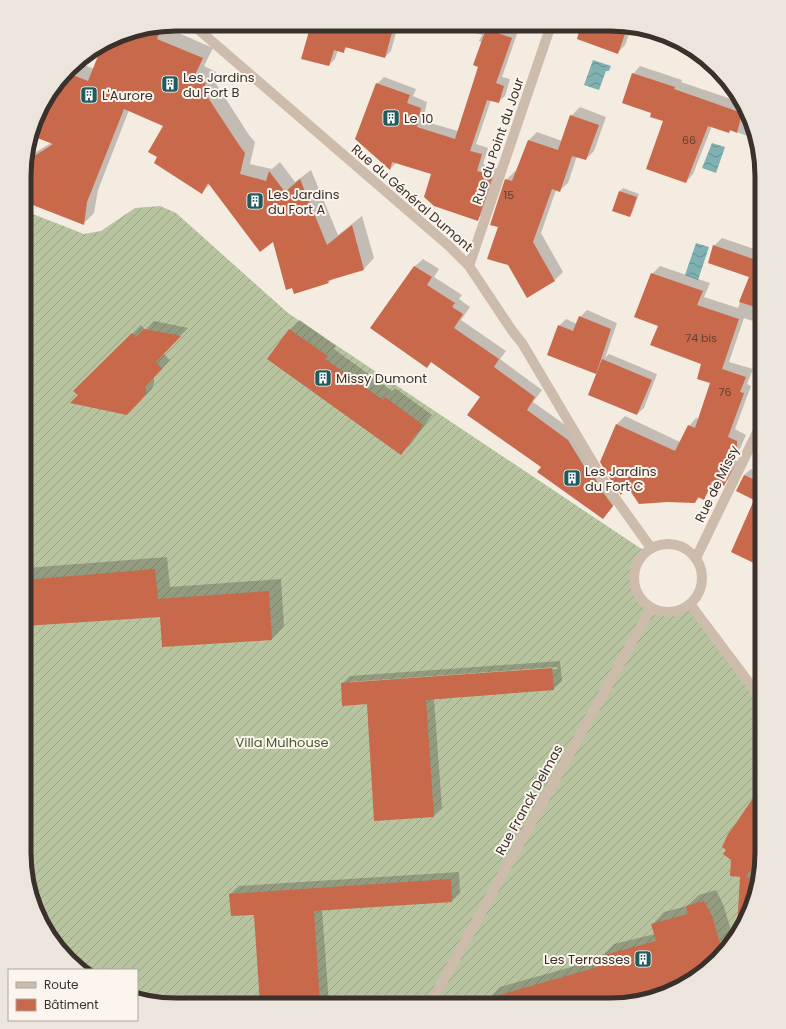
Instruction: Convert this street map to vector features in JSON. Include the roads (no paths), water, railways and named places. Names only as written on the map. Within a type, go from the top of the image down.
[{"type":"street","name":"Rue du Général Dumont","points":[[200,31],[443,240],[469,266],[529,354],[608,488],[651,548]]},
{"type":"street","name":"Rue du Point du Jour","points":[[469,266],[549,31]]},
{"type":"street","name":"Rue de Missy","points":[[696,558],[755,436]]},
{"type":"street","points":[[670,544],[680,546],[689,551],[696,558],[702,577],[701,587],[697,596],[690,604],[682,609],[672,612],[661,612],[645,604],[636,592],[634,586],[635,569],[638,561],[651,548],[670,544]]},
{"type":"street","points":[[690,604],[755,691]]},
{"type":"street","name":"Rue Franck Delmas","points":[[433,998],[651,608]]},
{"type":"water","points":[[593,60],[611,66],[609,71],[606,71],[599,90],[584,85]]},
{"type":"water","points":[[712,143],[725,147],[716,173],[702,168]]},
{"type":"water","points":[[696,243],[709,247],[698,280],[685,275]]},
{"type":"place","name":"Les Jardins du Fort B","points":[[170,84]]},
{"type":"place","name":"L'Aurore","points":[[89,95]]},
{"type":"place","name":"Le 10","points":[[391,118]]},
{"type":"place","name":"Les Jardins du Fort A","points":[[255,201]]},
{"type":"place","name":"Missy Dumont","points":[[323,378]]},
{"type":"place","name":"Les Jardins du Fort C","points":[[572,478]]},
{"type":"place","name":"Les Terrasses","points":[[643,959]]},
{"type":"park label","name":"Villa Mulhouse","points":[[282,742]]}]
